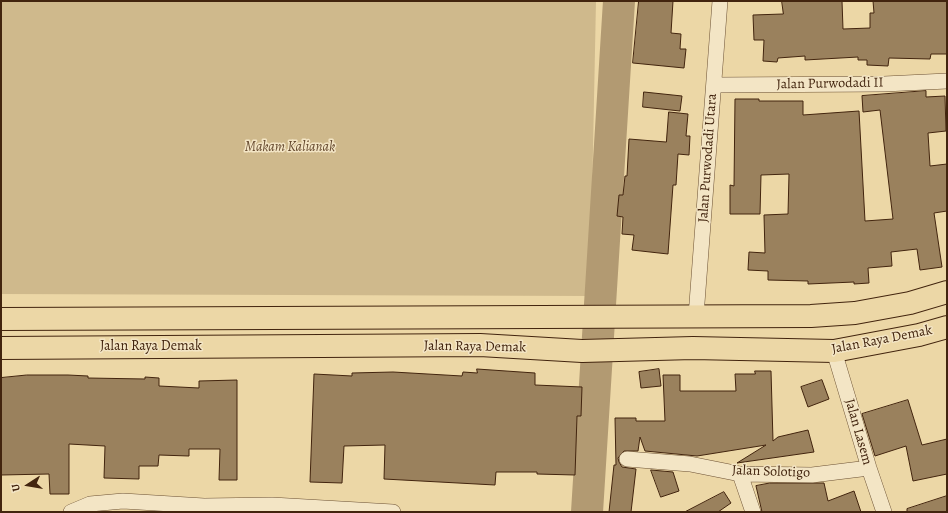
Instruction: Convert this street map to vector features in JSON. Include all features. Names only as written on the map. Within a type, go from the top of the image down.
[{"type":"highway","name":"Jalan Raya Demak","points":[[1,318],[811,316],[855,313],[910,303],[947,292]]},
{"type":"highway","points":[[437,317],[442,324],[444,332],[442,340],[437,346]]},
{"type":"highway","points":[[463,317],[456,331],[463,346]]},
{"type":"highway","name":"Jalan Raya Demak","points":[[1,348],[463,346],[582,351],[693,348],[834,351],[919,335],[947,327]]},
{"type":"street","name":"Jalan Purwodadi Utara","points":[[696,316],[720,1]]},
{"type":"street","name":"Jalan Purwodadi II","points":[[714,85],[884,84],[947,81]]},
{"type":"street","name":"Jalan Lasem","points":[[834,351],[869,468],[884,512]]},
{"type":"street","name":"Jalan Solotigo","points":[[627,459],[690,464],[740,474],[812,475],[869,468]]},
{"type":"street","points":[[740,474],[753,512]]},
{"type":"street","points":[[71,512],[90,504],[123,501],[204,506],[287,505],[393,512]]},
{"type":"green space","name":"Makam Kalianak","points":[[1,1],[596,1],[590,296],[1,294]]},
{"type":"building","points":[[639,1],[673,1],[671,33],[681,34],[680,49],[686,49],[684,68],[633,63]]},
{"type":"building","points":[[782,1],[842,1],[843,29],[870,28],[870,13],[874,13],[873,1],[947,1],[947,54],[931,54],[930,59],[889,58],[888,66],[867,65],[867,60],[858,60],[858,57],[805,60],[805,56],[778,58],[777,62],[763,61],[764,40],[754,40],[753,15],[783,14]]},
{"type":"building","points":[[926,91],[926,97],[945,96],[946,131],[928,133],[930,166],[947,164],[947,211],[934,213],[942,267],[920,270],[917,249],[891,252],[892,266],[868,268],[869,283],[854,284],[854,282],[808,284],[808,281],[768,280],[768,271],[748,270],[749,252],[765,253],[764,215],[788,214],[789,174],[761,175],[760,214],[730,214],[730,185],[734,186],[735,99],[759,99],[759,101],[803,101],[803,115],[859,111],[865,221],[893,219],[880,110],[863,112],[862,96]]},
{"type":"building","points":[[644,92],[682,96],[680,111],[643,107]]},
{"type":"building","points":[[669,112],[688,114],[686,136],[690,136],[689,155],[678,154],[676,185],[673,185],[668,254],[632,250],[634,235],[622,234],[623,217],[617,216],[619,195],[623,195],[625,176],[627,176],[629,139],[666,142]]},
{"type":"building","points":[[477,369],[535,373],[535,385],[582,387],[581,416],[577,416],[575,475],[537,474],[537,472],[496,472],[495,485],[384,479],[385,445],[344,446],[342,483],[310,482],[314,374],[352,376],[352,373],[393,372],[462,376],[463,372],[477,373]]},
{"type":"building","points":[[659,369],[661,386],[641,388],[639,372]]},
{"type":"building","points":[[755,371],[771,371],[773,441],[778,437],[808,430],[814,452],[737,463],[766,445],[697,456],[645,451],[640,437],[638,451],[624,451],[618,458],[622,467],[636,469],[631,512],[609,512],[614,465],[616,465],[615,418],[636,418],[636,421],[665,421],[663,375],[680,375],[680,391],[736,391],[735,374],[755,374]]},
{"type":"building","points":[[27,375],[68,375],[88,376],[88,378],[159,378],[159,386],[199,388],[199,381],[237,380],[237,480],[219,480],[220,449],[189,449],[189,456],[159,455],[158,466],[139,466],[139,479],[104,478],[105,446],[69,444],[69,494],[50,494],[49,474],[1,475],[1,378]]},
{"type":"building","points":[[822,380],[829,399],[808,407],[801,387]]},
{"type":"building","points":[[908,400],[922,445],[947,439],[947,474],[913,481],[906,446],[875,456],[862,414]]},
{"type":"building","points":[[651,470],[673,472],[679,491],[661,497]]},
{"type":"building","points":[[770,483],[824,483],[828,501],[854,491],[861,512],[762,512],[756,486]]},
{"type":"building","points":[[724,492],[731,503],[718,512],[685,512]]},
{"type":"building","points":[[947,496],[947,512],[907,512],[907,509]]},
{"type":"waterway","points":[[587,512],[619,1]]}]
